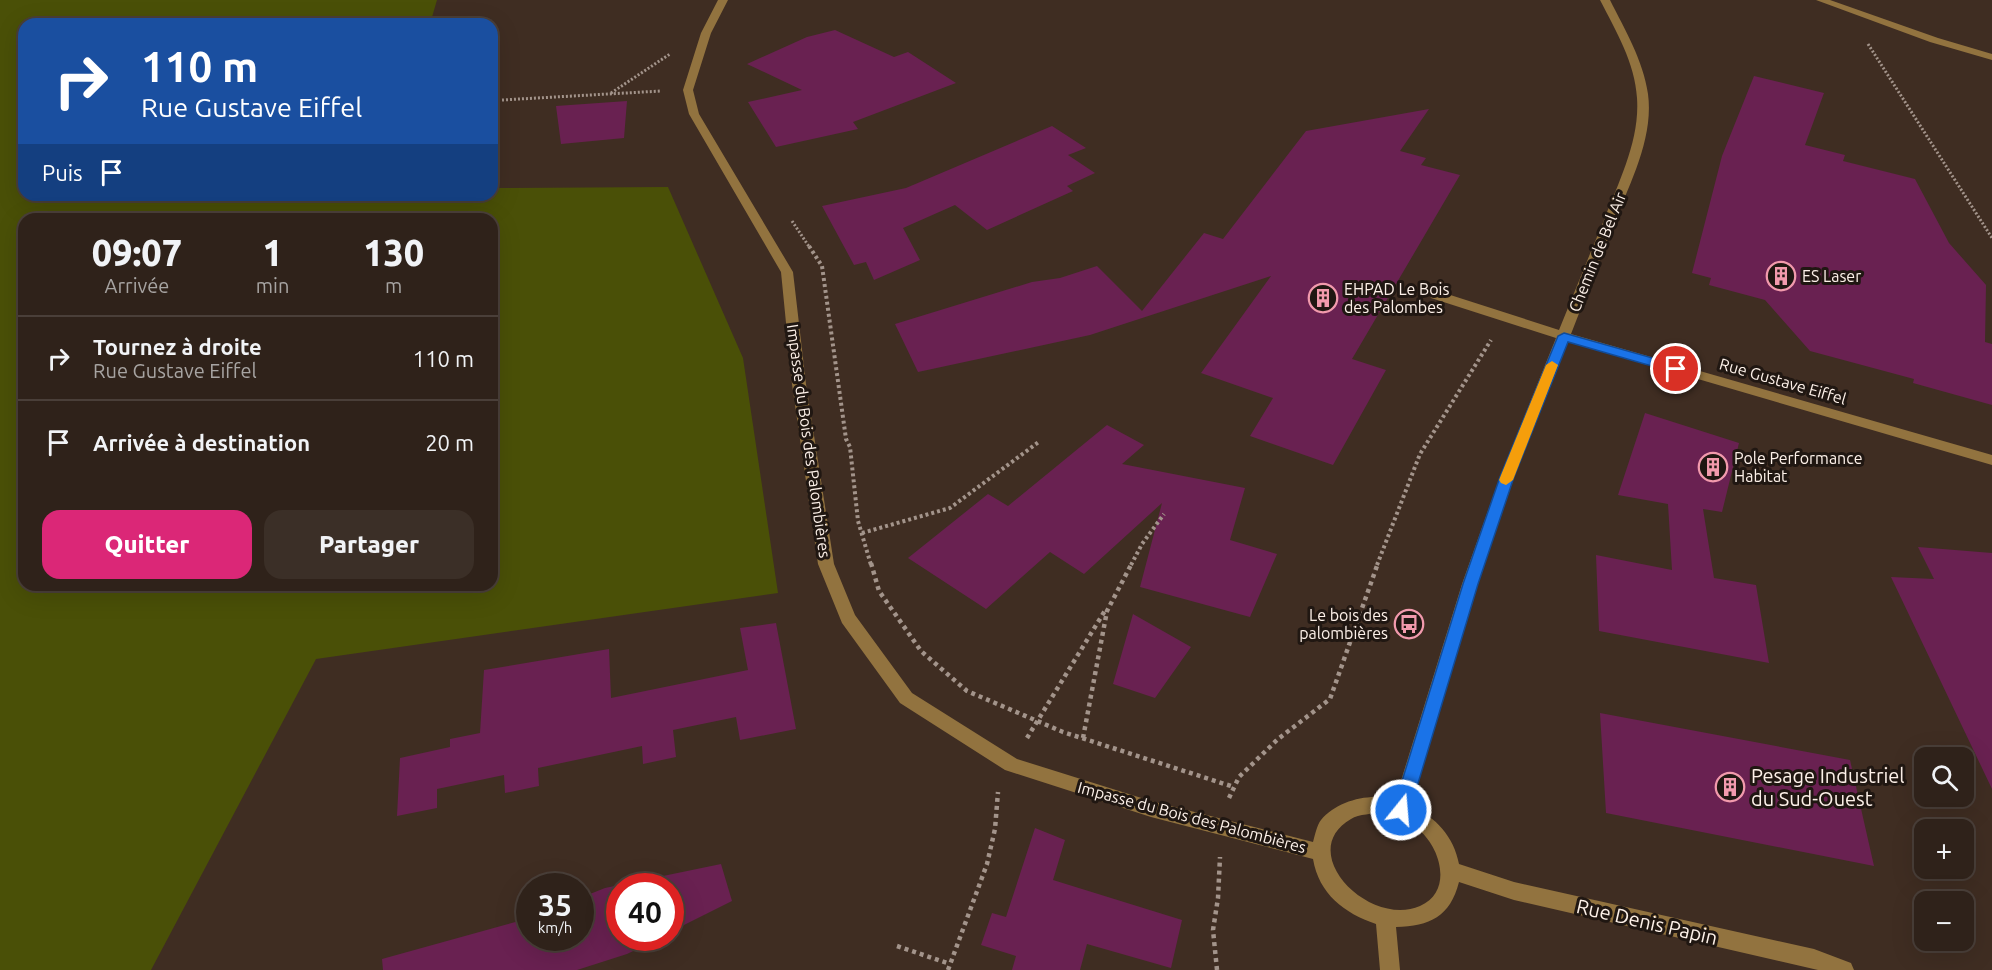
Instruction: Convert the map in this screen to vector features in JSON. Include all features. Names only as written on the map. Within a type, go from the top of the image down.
[{"type":"street","points":[[688,90],[706,33],[723,0]]},
{"type":"street","name":"Chemin de Bel Air","points":[[1401,810],[1470,584],[1507,477],[1631,166],[1641,129],[1643,95],[1639,68],[1605,0]]},
{"type":"street","points":[[1821,0],[1992,57]]},
{"type":"street","name":"Impasse du Bois des Palombières","points":[[688,90],[694,114],[787,272],[799,384],[826,564],[848,618],[906,698],[1011,765],[1150,809],[1320,852]]},
{"type":"street","name":"Rue Gustave Eiffel","points":[[1436,295],[1564,336],[1992,460]]},
{"type":"street","points":[[1382,804],[1401,810],[1420,820],[1437,835],[1447,852],[1452,871],[1449,889],[1440,903],[1425,915],[1406,920],[1385,919],[1365,913],[1347,901],[1329,878],[1320,852],[1323,835],[1332,821],[1345,810],[1362,805],[1382,804]]},
{"type":"street","name":"Rue Denis Papin","points":[[1452,871],[1514,891],[1814,959],[1844,970]]},
{"type":"street","points":[[1385,919],[1390,970]]},
{"type":"path","points":[[1845,8],[1992,238]]},
{"type":"path","points":[[610,93],[672,53]]},
{"type":"path","points":[[502,100],[688,90]]},
{"type":"path","points":[[786,213],[822,266],[862,533],[879,591],[921,651],[967,691],[1083,738],[1234,787]]},
{"type":"path","points":[[1216,970],[1213,930],[1218,898],[1220,855],[1218,826],[1234,787],[1239,777],[1278,739],[1330,699],[1381,554],[1420,454],[1462,384],[1490,343],[1502,316]]},
{"type":"path","points":[[862,533],[950,508],[1040,441]]},
{"type":"path","points":[[1083,738],[1107,611],[1142,544],[1164,514]]},
{"type":"path","points":[[1037,721],[1087,638],[1117,594]]},
{"type":"path","points":[[897,946],[949,967],[987,856],[995,827],[995,800],[1001,783]]},
{"type":"green space","points":[[0,0],[437,0],[432,18],[18,18],[18,201],[498,201],[498,188],[668,187],[743,358],[778,593],[316,659],[151,970],[0,970]]},
{"type":"building","points":[[835,30],[894,57],[908,52],[956,83],[853,122],[858,129],[776,147],[748,102],[802,90],[747,64],[807,37]]},
{"type":"building","points":[[1754,76],[1824,93],[1805,145],[1845,155],[1843,161],[1915,179],[1949,243],[1986,285],[1985,342],[1992,344],[1992,405],[1913,383],[1914,379],[1810,351],[1765,300],[1709,285],[1711,278],[1692,273],[1722,156]]},
{"type":"building","points":[[627,101],[624,138],[561,144],[556,106]]},
{"type":"building","name":"EHPAD Le Bois des Palombes","points":[[1429,109],[1400,151],[1426,158],[1421,165],[1460,175],[1352,359],[1386,370],[1333,465],[1250,436],[1273,398],[1201,373],[1271,276],[1090,335],[918,372],[895,324],[1032,282],[1060,278],[1097,266],[1142,311],[1204,233],[1223,239],[1306,131]]},
{"type":"building","points":[[1052,126],[1086,148],[1068,155],[1095,173],[1067,186],[1073,191],[987,230],[955,205],[903,228],[920,260],[874,280],[866,262],[854,265],[822,206],[906,188]]},
{"type":"building","points":[[1645,413],[1739,443],[1722,512],[1703,509],[1714,578],[1756,585],[1769,663],[1599,631],[1596,555],[1672,570],[1668,504],[1618,495]]},
{"type":"building","points":[[1107,425],[1144,445],[1122,464],[1245,488],[1230,540],[1277,554],[1250,617],[1140,587],[1162,503],[1084,574],[1050,552],[986,609],[908,558],[988,494],[1008,506]]},
{"type":"building","points":[[1918,547],[1992,553],[1992,789],[1974,747],[1972,747],[1891,577],[1934,579]]},
{"type":"building","points":[[1133,614],[1191,647],[1155,698],[1113,684]]},
{"type":"building","points":[[776,623],[796,729],[740,740],[736,717],[673,730],[676,757],[643,764],[642,746],[538,768],[539,786],[505,793],[504,775],[437,789],[437,808],[397,816],[400,758],[450,747],[450,739],[480,733],[484,670],[609,649],[611,698],[748,670],[740,628]]},
{"type":"building","name":"Pesage Industriel du Sud-Ouest","points":[[1600,713],[1850,760],[1874,866],[1606,813]]},
{"type":"building","points":[[1035,828],[1065,840],[1053,880],[1182,920],[1171,968],[1087,944],[1080,970],[1012,970],[1016,956],[981,945],[992,913],[1006,917]]},
{"type":"building","points":[[721,864],[732,901],[684,925],[684,873],[678,873]]},
{"type":"building","points":[[605,888],[606,951],[633,951],[627,954],[577,970],[383,970],[382,959],[516,922],[516,951],[594,951],[594,892]]},
{"type":"slow traffic","points":[[1506,480],[1552,365]]},
{"type":"place","name":"ES Laser","points":[[1781,276]]},
{"type":"place","name":"EHPAD Le Bois des Palombes","points":[[1323,298]]},
{"type":"place","name":"Pole Performance Habitat","points":[[1713,467]]},
{"type":"place","name":"Le bois des palombières","points":[[1409,624]]},
{"type":"place","name":"Pesage Industriel du Sud-Ouest","points":[[1730,787]]},
{"type":"route","points":[[1401,810],[1470,584],[1507,477],[1564,336],[1676,369]]}]
